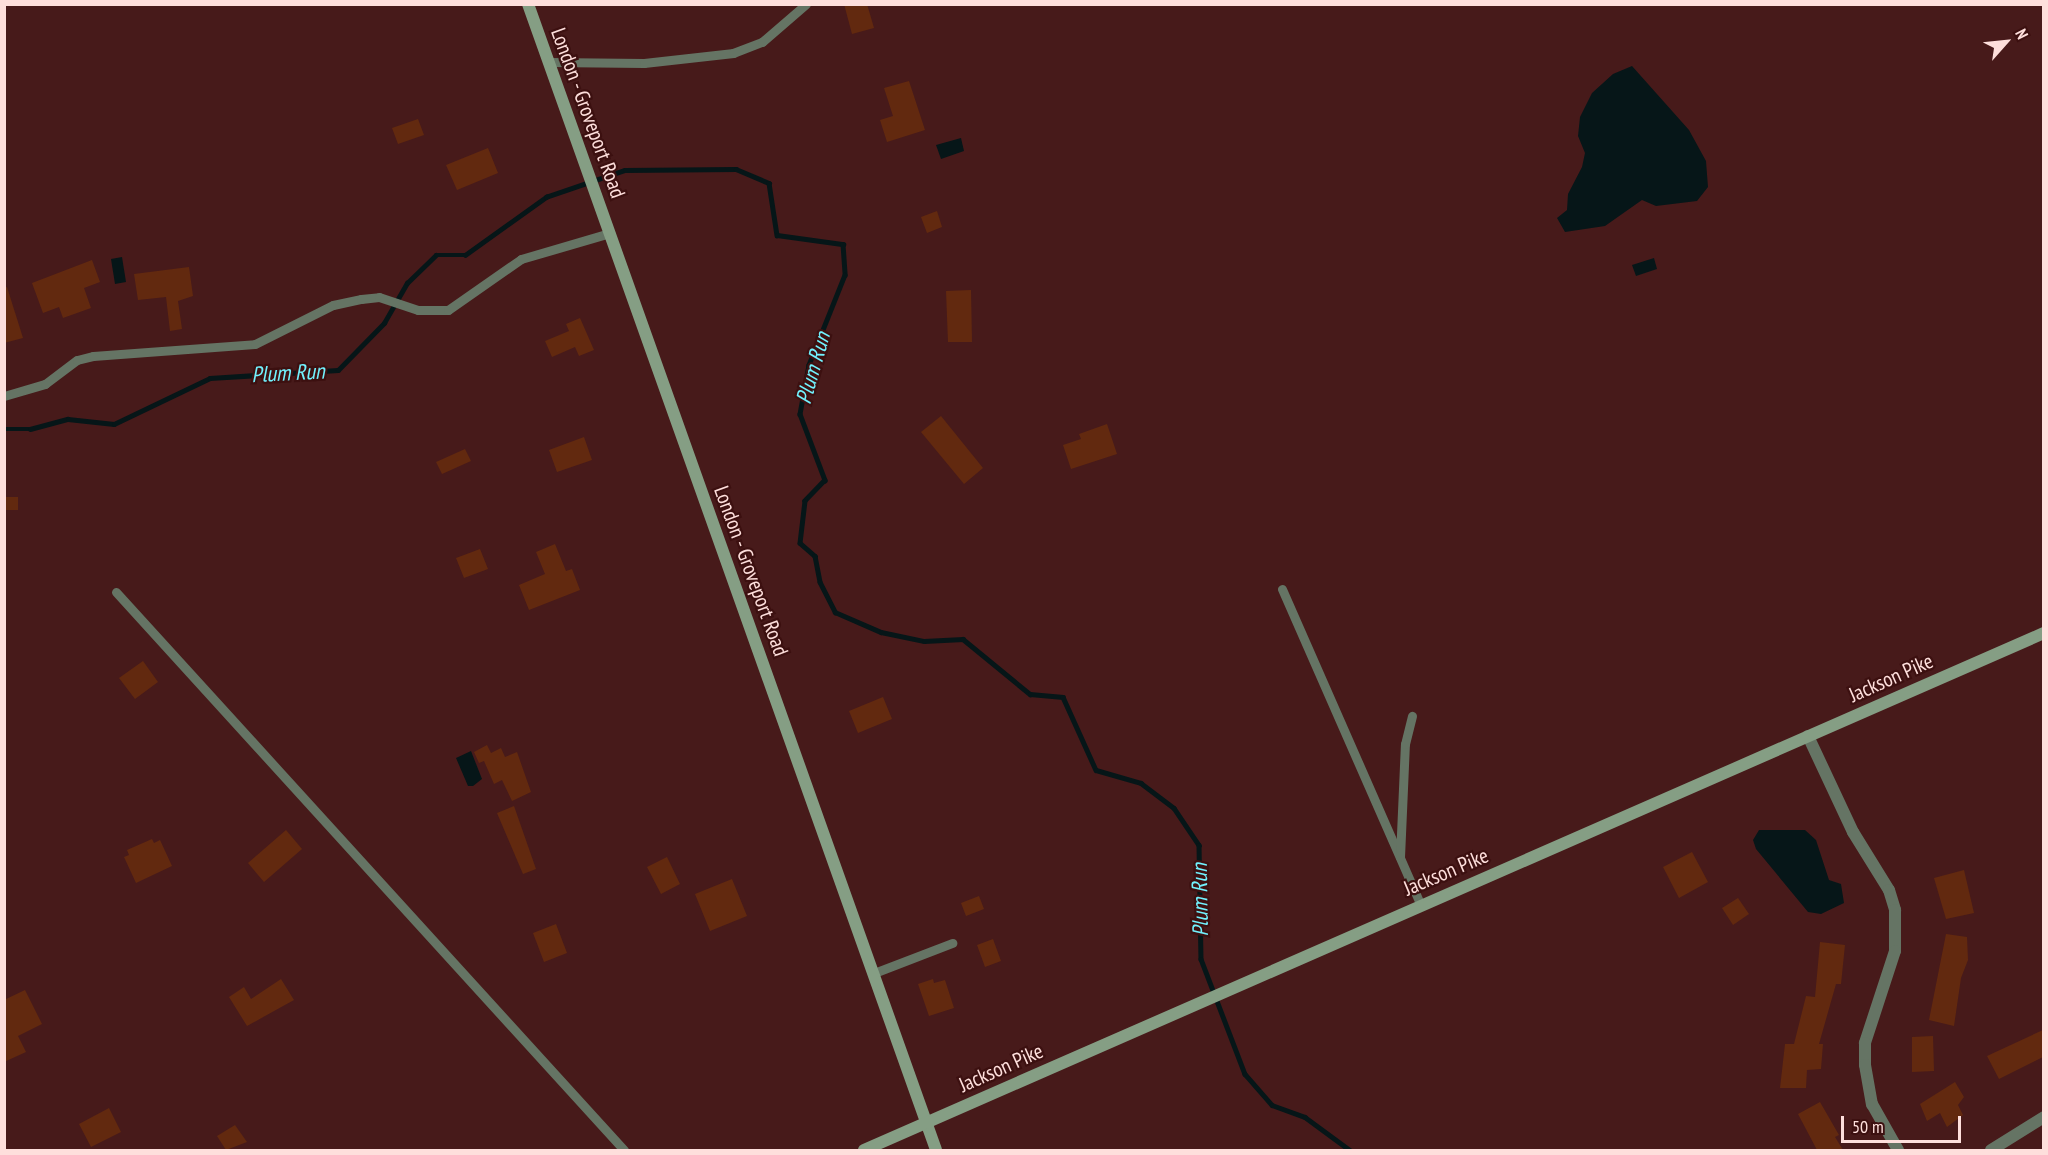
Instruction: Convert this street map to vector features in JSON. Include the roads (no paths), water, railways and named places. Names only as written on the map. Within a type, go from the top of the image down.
[{"type":"main road","name":"London - Groveport Road","points":[[528,4],[936,1150]]},
{"type":"main road","name":"Jackson Pike","points":[[864,1150],[1420,904],[2043,633]]},
{"type":"street","points":[[1808,736],[1839,806],[1889,890],[1895,910],[1895,951],[1865,1043],[1865,1065],[1872,1104],[1898,1150]]},
{"type":"street","points":[[1991,1150],[2043,1117]]},
{"type":"lane","points":[[549,62],[644,63],[733,53],[762,42],[806,4]]},
{"type":"lane","points":[[4,396],[45,384],[77,360],[93,356],[255,344],[333,305],[379,297],[434,312],[448,310],[521,259],[608,228]]},
{"type":"lane","points":[[1282,589],[1420,904]]},
{"type":"lane","points":[[116,592],[624,1150]]},
{"type":"lane","points":[[1399,860],[1406,744],[1412,716]]},
{"type":"lane","points":[[874,973],[952,943]]},
{"type":"waterway","name":"Plum Run","points":[[4,429],[30,429],[68,419],[114,424],[210,378],[338,370],[384,323],[407,283],[436,255],[465,255],[546,197],[625,170],[736,169],[769,183],[777,235],[843,244],[845,275],[809,365],[800,414],[825,480],[805,501],[800,543],[815,556],[820,582],[835,612],[881,632],[924,641],[963,639],[1030,694],[1063,697],[1096,770],[1141,783],[1174,808],[1199,845],[1201,959],[1245,1074],[1272,1105],[1305,1117],[1350,1150]]}]
